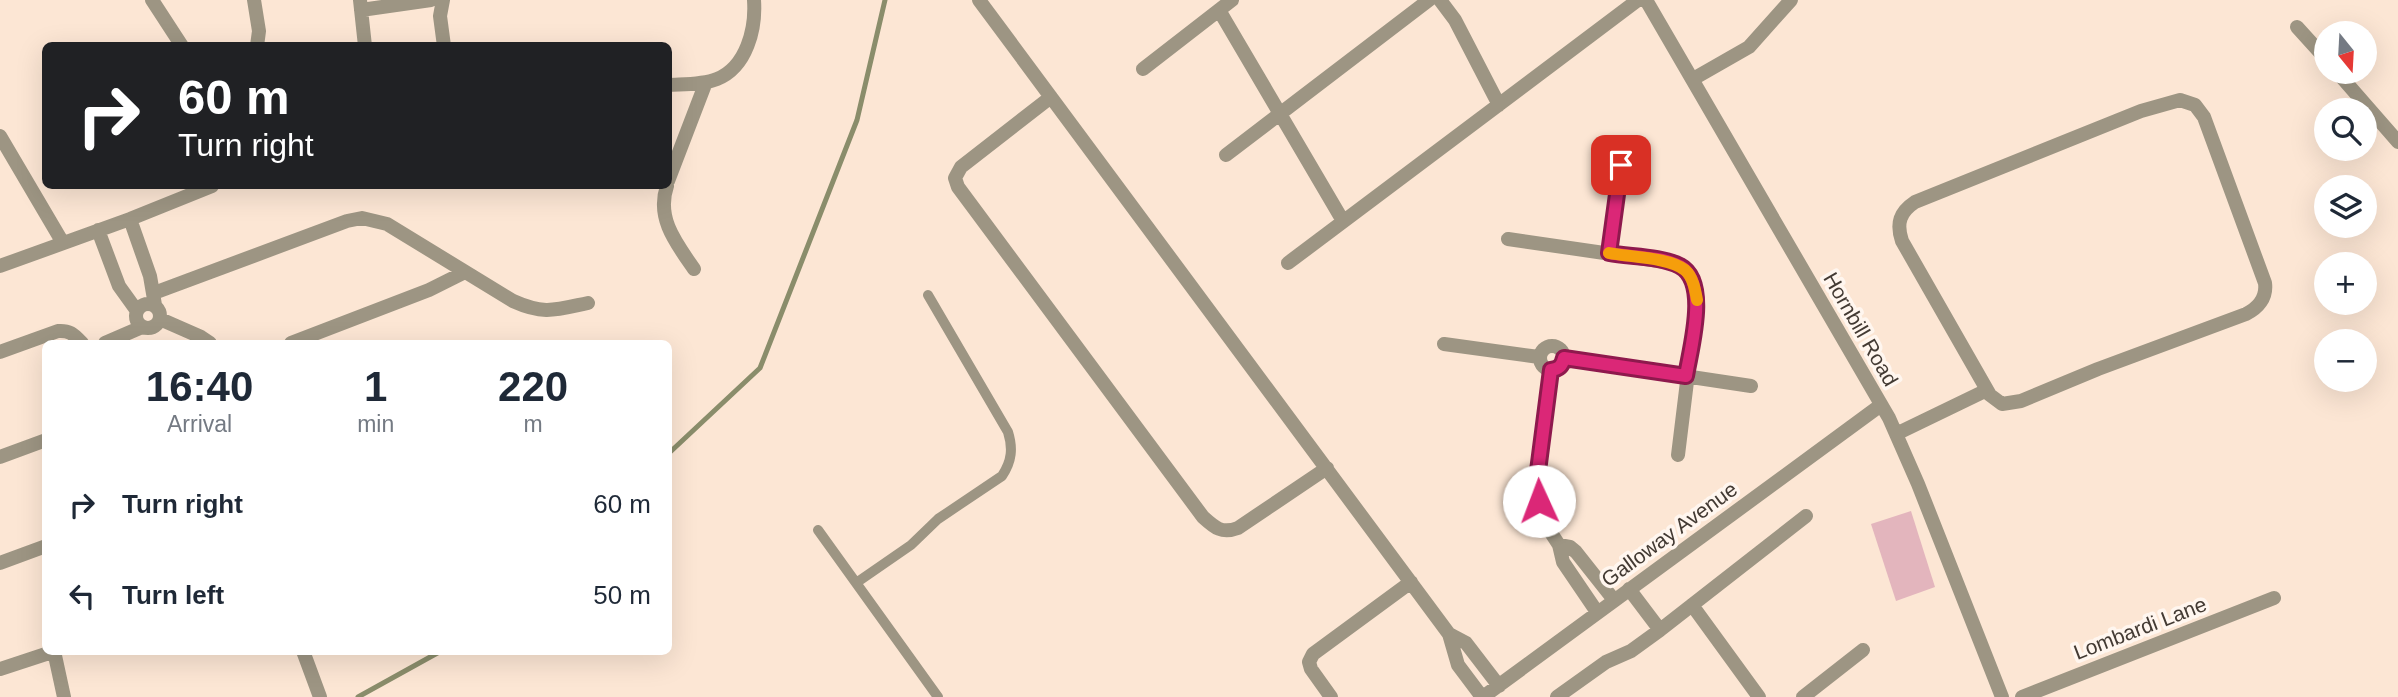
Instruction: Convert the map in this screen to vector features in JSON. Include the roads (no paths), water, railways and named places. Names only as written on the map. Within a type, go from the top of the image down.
[{"type":"street","points":[[152,0],[179,42]]},
{"type":"street","points":[[254,0],[259,31],[258,42]]},
{"type":"street","points":[[365,42],[360,5],[431,0]]},
{"type":"street","points":[[443,0],[440,16],[443,42]]},
{"type":"street","points":[[672,85],[706,82],[728,74],[741,57],[753,26],[754,0]]},
{"type":"street","points":[[979,0],[1449,634],[1458,664],[1482,697]]},
{"type":"street","points":[[1143,69],[1232,0]]},
{"type":"street","points":[[1226,155],[1429,0]]},
{"type":"street","points":[[1440,0],[1455,20],[1499,105]]},
{"type":"street","points":[[1287,264],[1637,0]]},
{"type":"street","name":"Hornbill Road","points":[[1646,0],[1896,434],[2002,697]]},
{"type":"street","points":[[1693,79],[1749,47],[1791,0]]},
{"type":"street","points":[[1219,10],[1343,221]]},
{"type":"street","points":[[2297,27],[2314,46]]},
{"type":"street","points":[[672,172],[706,82]]},
{"type":"street","points":[[2347,84],[2398,142]]},
{"type":"street","points":[[1051,97],[961,167],[957,173],[955,178],[958,187],[982,220],[1203,517],[1213,526],[1221,531],[1237,528],[1327,468]]},
{"type":"street","points":[[2180,100],[2195,105],[2204,117],[2265,284],[2264,296],[2259,305],[2246,314],[2021,401],[2003,404],[1995,400],[1987,390],[1902,241],[1898,225],[1906,208],[1915,202],[2141,111],[2180,100]]},
{"type":"street","points":[[0,136],[63,243]]},
{"type":"street","points":[[1609,253],[1621,165]]},
{"type":"street","points":[[0,265],[130,219],[205,189]]},
{"type":"street","points":[[666,189],[663,201],[666,222],[694,269]]},
{"type":"street","points":[[156,306],[347,221],[362,218],[387,224],[513,301],[538,310],[550,311],[588,303]]},
{"type":"street","points":[[112,340],[142,327],[153,327],[156,306],[130,219]]},
{"type":"street","points":[[98,230],[119,286],[137,311]]},
{"type":"street","points":[[1508,239],[1666,262],[1681,267],[1690,276],[1697,300],[1678,455]]},
{"type":"street","points":[[299,340],[429,290],[465,272]]},
{"type":"street","points":[[142,327],[136,320],[137,311],[144,304],[156,306],[204,340]]},
{"type":"street","points":[[0,352],[58,331],[66,330],[78,340]]},
{"type":"street","points":[[1444,344],[1539,357]]},
{"type":"street","points":[[1550,345],[1559,347],[1564,358],[1563,365],[1551,370],[1545,368],[1539,357],[1543,349],[1550,345]]},
{"type":"street","points":[[1564,358],[1751,386]]},
{"type":"street","points":[[1551,370],[1534,502],[1530,505],[1528,514],[1534,522],[1544,522],[1559,545],[1563,562],[1597,612]]},
{"type":"street","points":[[1896,434],[1987,390]]},
{"type":"street","name":"Galloway Avenue","points":[[1482,697],[1881,405]]},
{"type":"street","points":[[0,457],[42,441]]},
{"type":"street","points":[[1557,697],[1606,662],[1630,651],[1660,630],[1806,516]]},
{"type":"street","points":[[1559,545],[1570,547],[1576,552],[1614,600]]},
{"type":"street","points":[[0,563],[42,547]]},
{"type":"street","points":[[1331,697],[1311,669],[1309,662],[1313,654],[1411,582]]},
{"type":"street","points":[[1629,589],[1660,630]]},
{"type":"street","name":"Lombardi Lane","points":[[2022,697],[2274,598]]},
{"type":"street","points":[[1692,605],[1759,697]]},
{"type":"street","points":[[1449,634],[1466,643],[1499,686]]},
{"type":"street","points":[[1803,697],[1863,650]]},
{"type":"street","points":[[0,669],[42,655]]},
{"type":"street","points":[[55,655],[64,697]]},
{"type":"street","points":[[304,655],[320,697]]},
{"type":"lane","points":[[856,583],[911,545],[938,519],[1002,476],[1009,462],[1011,443],[1007,432],[928,295]]},
{"type":"lane","points":[[818,530],[937,697]]},
{"type":"waterway","points":[[672,450],[760,368],[857,120],[885,0]]},
{"type":"waterway","points":[[358,697],[434,655]]}]
